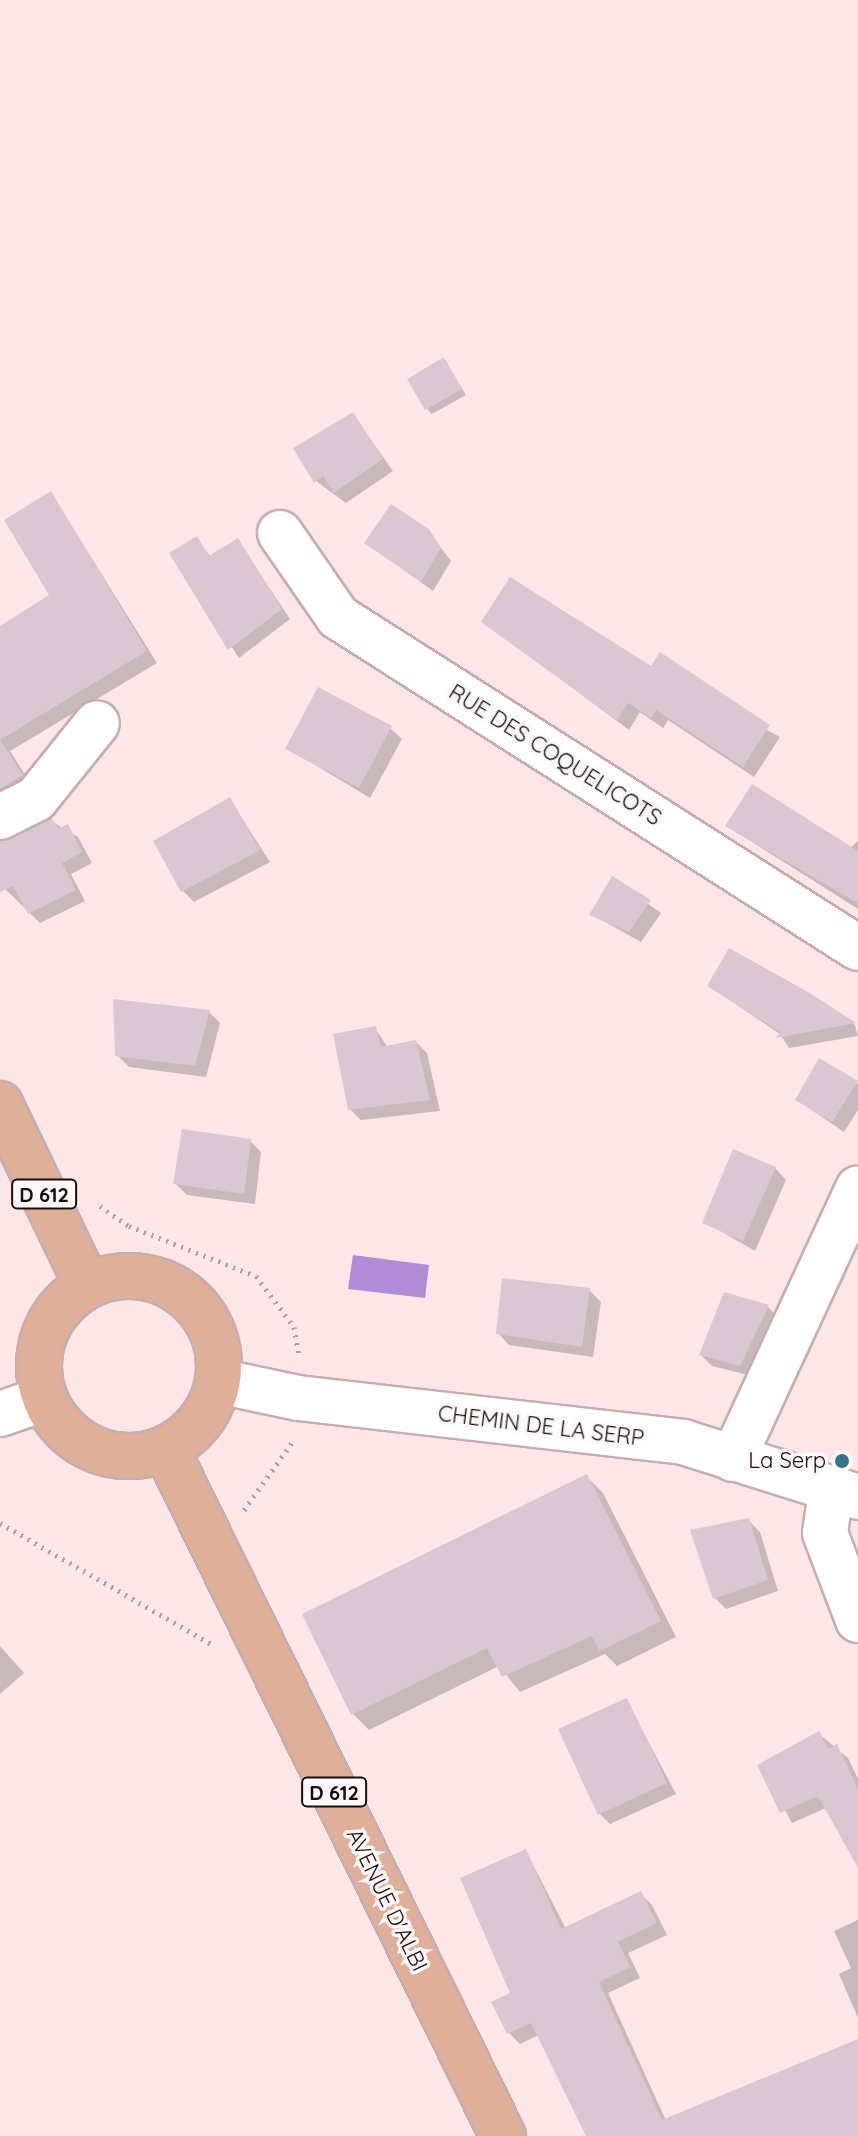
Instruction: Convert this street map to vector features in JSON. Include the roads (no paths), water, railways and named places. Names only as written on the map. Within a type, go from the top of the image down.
[{"type":"main road","name":"D 612","points":[[0,1104],[87,1285]]},
{"type":"main road","points":[[143,1276],[170,1285],[210,1325],[218,1381],[199,1424],[166,1449],[107,1454],[61,1426],[43,1399],[39,1350],[48,1323],[87,1285],[143,1276]]},
{"type":"main road","name":"AVENUE D'ALBI","points":[[166,1449],[503,2136]]},
{"type":"street","name":"RUE DES COQUELICOTS","points":[[280,533],[338,617],[858,948]]},
{"type":"street","points":[[0,817],[36,799],[97,723]]},
{"type":"street","points":[[733,1459],[858,1188]]},
{"type":"street","name":"CHEMIN DE LA SERP","points":[[218,1381],[298,1398],[683,1442],[844,1494]]},
{"type":"street","points":[[0,1414],[43,1399]]},
{"type":"street","points":[[844,1494],[825,1533],[858,1620]]},
{"type":"place","name":"La Serp","points":[[842,1461]]}]
